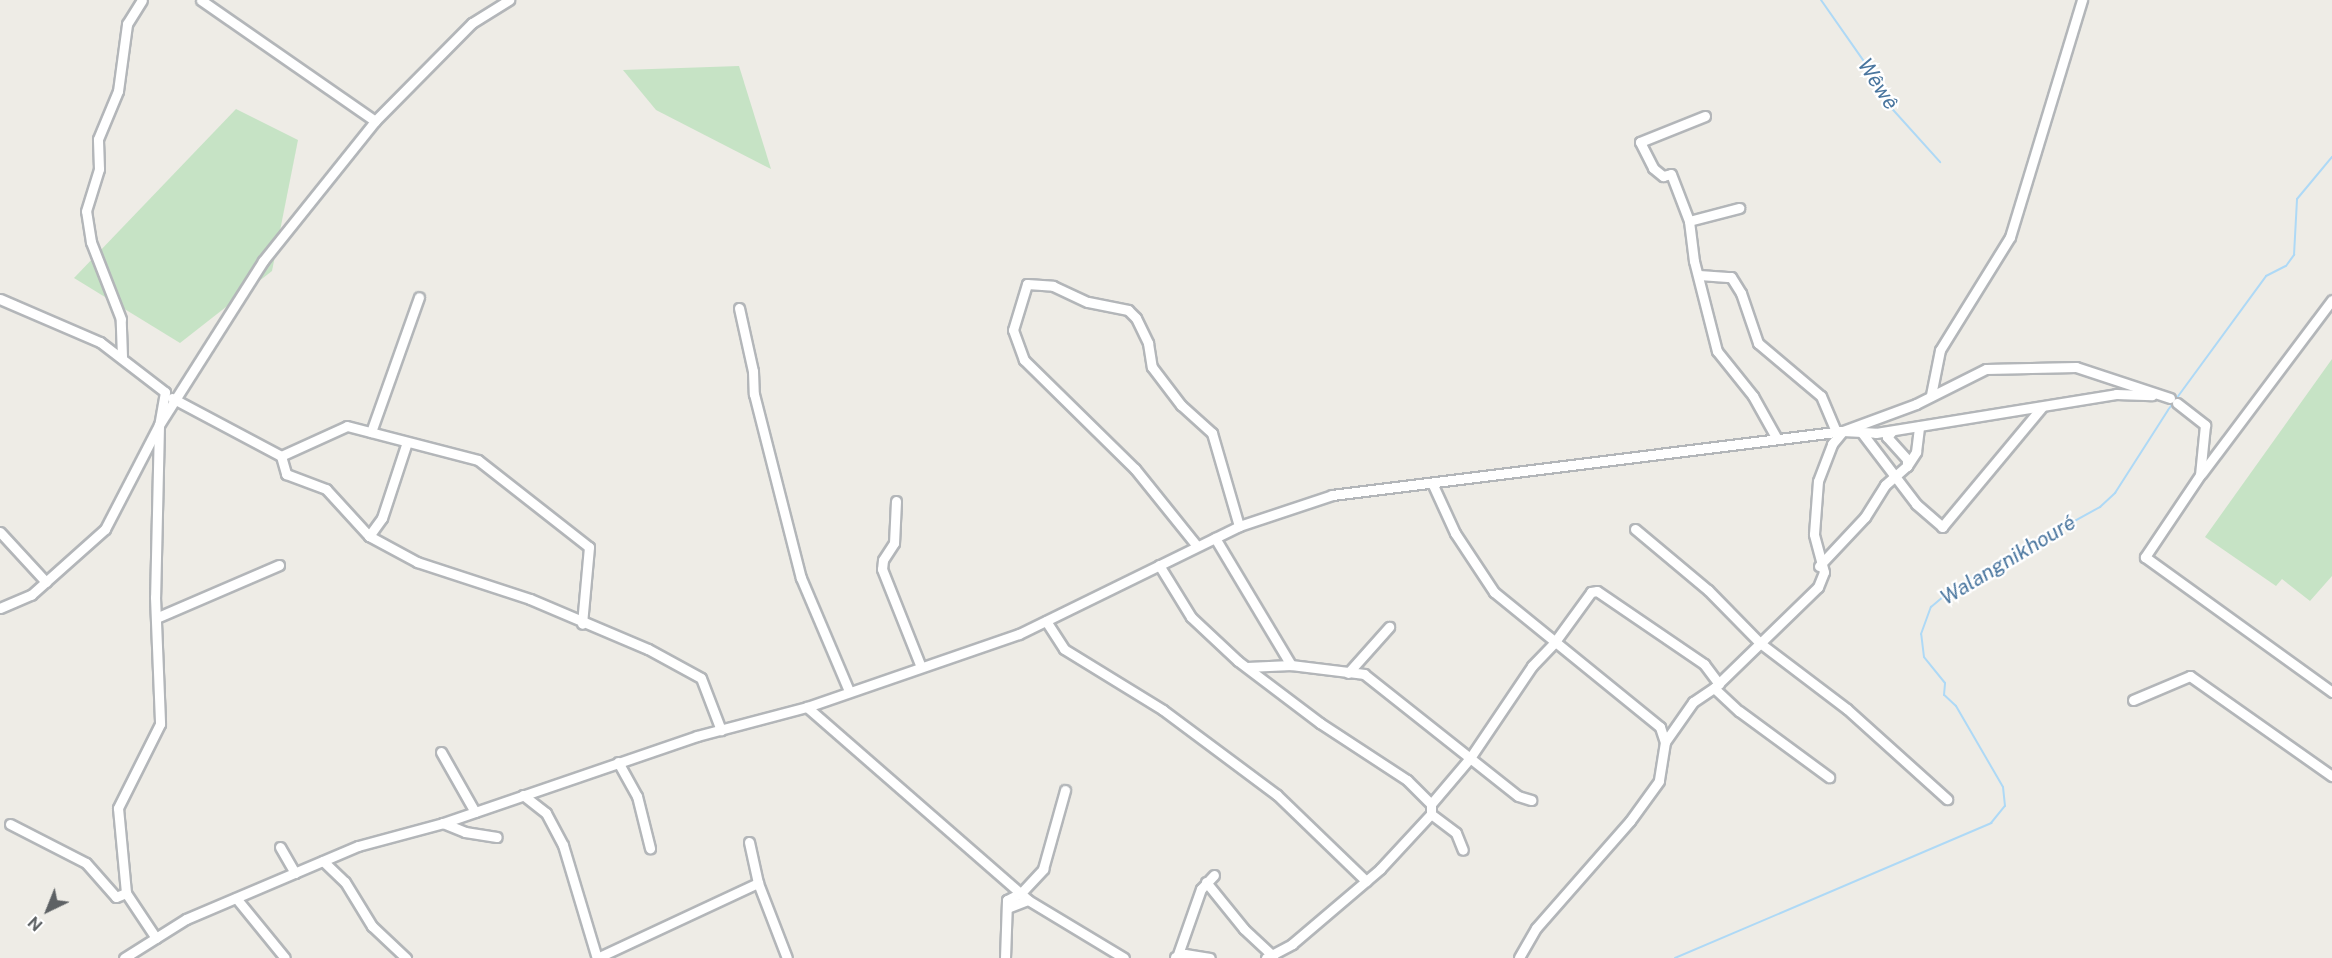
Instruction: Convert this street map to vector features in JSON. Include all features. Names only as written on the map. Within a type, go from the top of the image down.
[{"type":"street","points":[[122,357],[121,319],[91,242],[86,211],[99,169],[99,139],[118,91],[127,24],[141,0]]},
{"type":"street","points":[[201,0],[375,121]]},
{"type":"street","points":[[0,608],[31,595],[105,529],[159,425],[263,261],[375,121],[472,23],[509,0]]},
{"type":"street","points":[[1931,395],[1940,350],[2010,237],[2082,0]]},
{"type":"street","points":[[1705,116],[1640,142],[1653,168],[1663,176],[1671,174],[1689,221],[1699,276],[1717,351],[1753,396],[1777,439]]},
{"type":"street","points":[[1689,221],[1740,208]]},
{"type":"street","points":[[1699,276],[1731,277],[1741,293],[1758,343],[1821,396],[1840,431]]},
{"type":"street","points":[[1197,546],[1136,469],[1024,360],[1013,330],[1027,285],[1053,286],[1088,302],[1128,310],[1136,318],[1148,343],[1152,368],[1181,405],[1212,434],[1239,526]]},
{"type":"street","points":[[371,432],[420,297]]},
{"type":"street","points":[[0,299],[100,342],[176,401],[281,456],[286,474],[326,489],[369,536],[417,562],[530,600],[582,624],[648,649],[701,678],[721,730]]},
{"type":"street","points":[[2332,300],[2200,475],[2145,557],[2332,692]]},
{"type":"street","points":[[739,308],[753,371],[754,394],[801,578],[849,691]]},
{"type":"street","points":[[124,958],[186,919],[358,846],[443,823],[618,762],[721,730],[807,707],[1018,634],[1239,526],[1332,495],[1433,485],[1840,431],[1862,433],[1892,431],[2116,394],[2170,398],[2076,367],[1986,369],[1931,395],[1840,431],[1832,444],[1818,481],[1814,534],[1819,566],[1824,572],[1818,587],[1716,686],[1693,702],[1665,742],[1659,781],[1630,821],[1536,928],[1519,958]]},
{"type":"street","points":[[156,938],[126,893],[118,808],[160,724],[156,618],[159,425],[165,392]]},
{"type":"street","points":[[2177,403],[2205,425],[2200,475]]},
{"type":"street","points":[[1862,433],[1896,480],[1935,524],[1942,527],[2042,407]]},
{"type":"street","points":[[281,456],[347,426],[478,460],[589,547],[582,624]]},
{"type":"street","points":[[1819,566],[1865,517],[1885,485],[1896,480],[1907,466],[1916,452],[1919,426]]},
{"type":"street","points":[[1892,431],[1887,437],[1907,459],[1907,466]]},
{"type":"street","points":[[369,536],[382,518],[407,442]]},
{"type":"street","points":[[1433,485],[1455,533],[1494,592],[1660,727],[1665,742]]},
{"type":"street","points":[[896,501],[894,543],[883,560],[882,570],[921,667]]},
{"type":"street","points":[[1635,530],[1708,590],[1760,643],[1847,709],[1947,799]]},
{"type":"street","points":[[0,532],[46,582]]},
{"type":"street","points":[[1215,538],[1291,665]]},
{"type":"street","points":[[156,618],[279,565]]},
{"type":"street","points":[[1159,565],[1191,617],[1247,667],[1320,723],[1407,780],[1431,809],[1456,833],[1463,850]]},
{"type":"street","points":[[1206,882],[1269,957],[1366,881],[1431,809],[1470,758],[1532,666],[1554,643],[1591,592],[1597,591],[1704,664],[1716,686],[1829,777]]},
{"type":"street","points":[[1046,621],[1064,649],[1163,710],[1277,795],[1366,881]]},
{"type":"street","points":[[1347,673],[1389,627]]},
{"type":"street","points":[[1247,667],[1291,665],[1364,674],[1518,796],[1531,800]]},
{"type":"street","points":[[2133,700],[2190,676],[2332,776]]},
{"type":"street","points":[[807,707],[1025,896],[1124,958]]},
{"type":"street","points":[[441,752],[475,812]]},
{"type":"street","points":[[618,762],[637,796],[650,849]]},
{"type":"street","points":[[1005,958],[1008,900],[1025,896],[1043,869],[1065,790]]},
{"type":"street","points":[[523,795],[546,813],[563,845],[597,958],[758,883]]},
{"type":"street","points":[[443,823],[465,832],[496,837]]},
{"type":"street","points":[[10,824],[86,863],[116,897],[126,893]]},
{"type":"street","points":[[749,842],[758,883],[787,958]]},
{"type":"street","points":[[280,847],[295,873]]},
{"type":"street","points":[[323,861],[345,882],[372,926],[406,958]]},
{"type":"street","points":[[1210,958],[1175,957],[1206,882],[1214,874]]},
{"type":"street","points":[[236,898],[285,958]]},
{"type":"green space","points":[[739,66],[771,169],[656,110],[623,70]]},
{"type":"green space","points":[[236,109],[298,140],[272,271],[180,343],[74,278]]},
{"type":"green space","points":[[2332,359],[2332,576],[2310,601],[2282,579],[2276,586],[2205,537]]},
{"type":"waterway","name":"Wêwê","points":[[1821,0],[1870,70],[1886,102],[1940,162]]},
{"type":"waterway","name":"Walangnikhouré","points":[[1675,958],[1991,823],[2005,806],[2003,787],[1956,706],[1944,695],[1945,683],[1924,657],[1921,634],[1931,607],[1955,587],[2100,507],[2115,493],[2168,410],[2266,276],[2286,266],[2294,255],[2297,199],[2332,157]]}]
